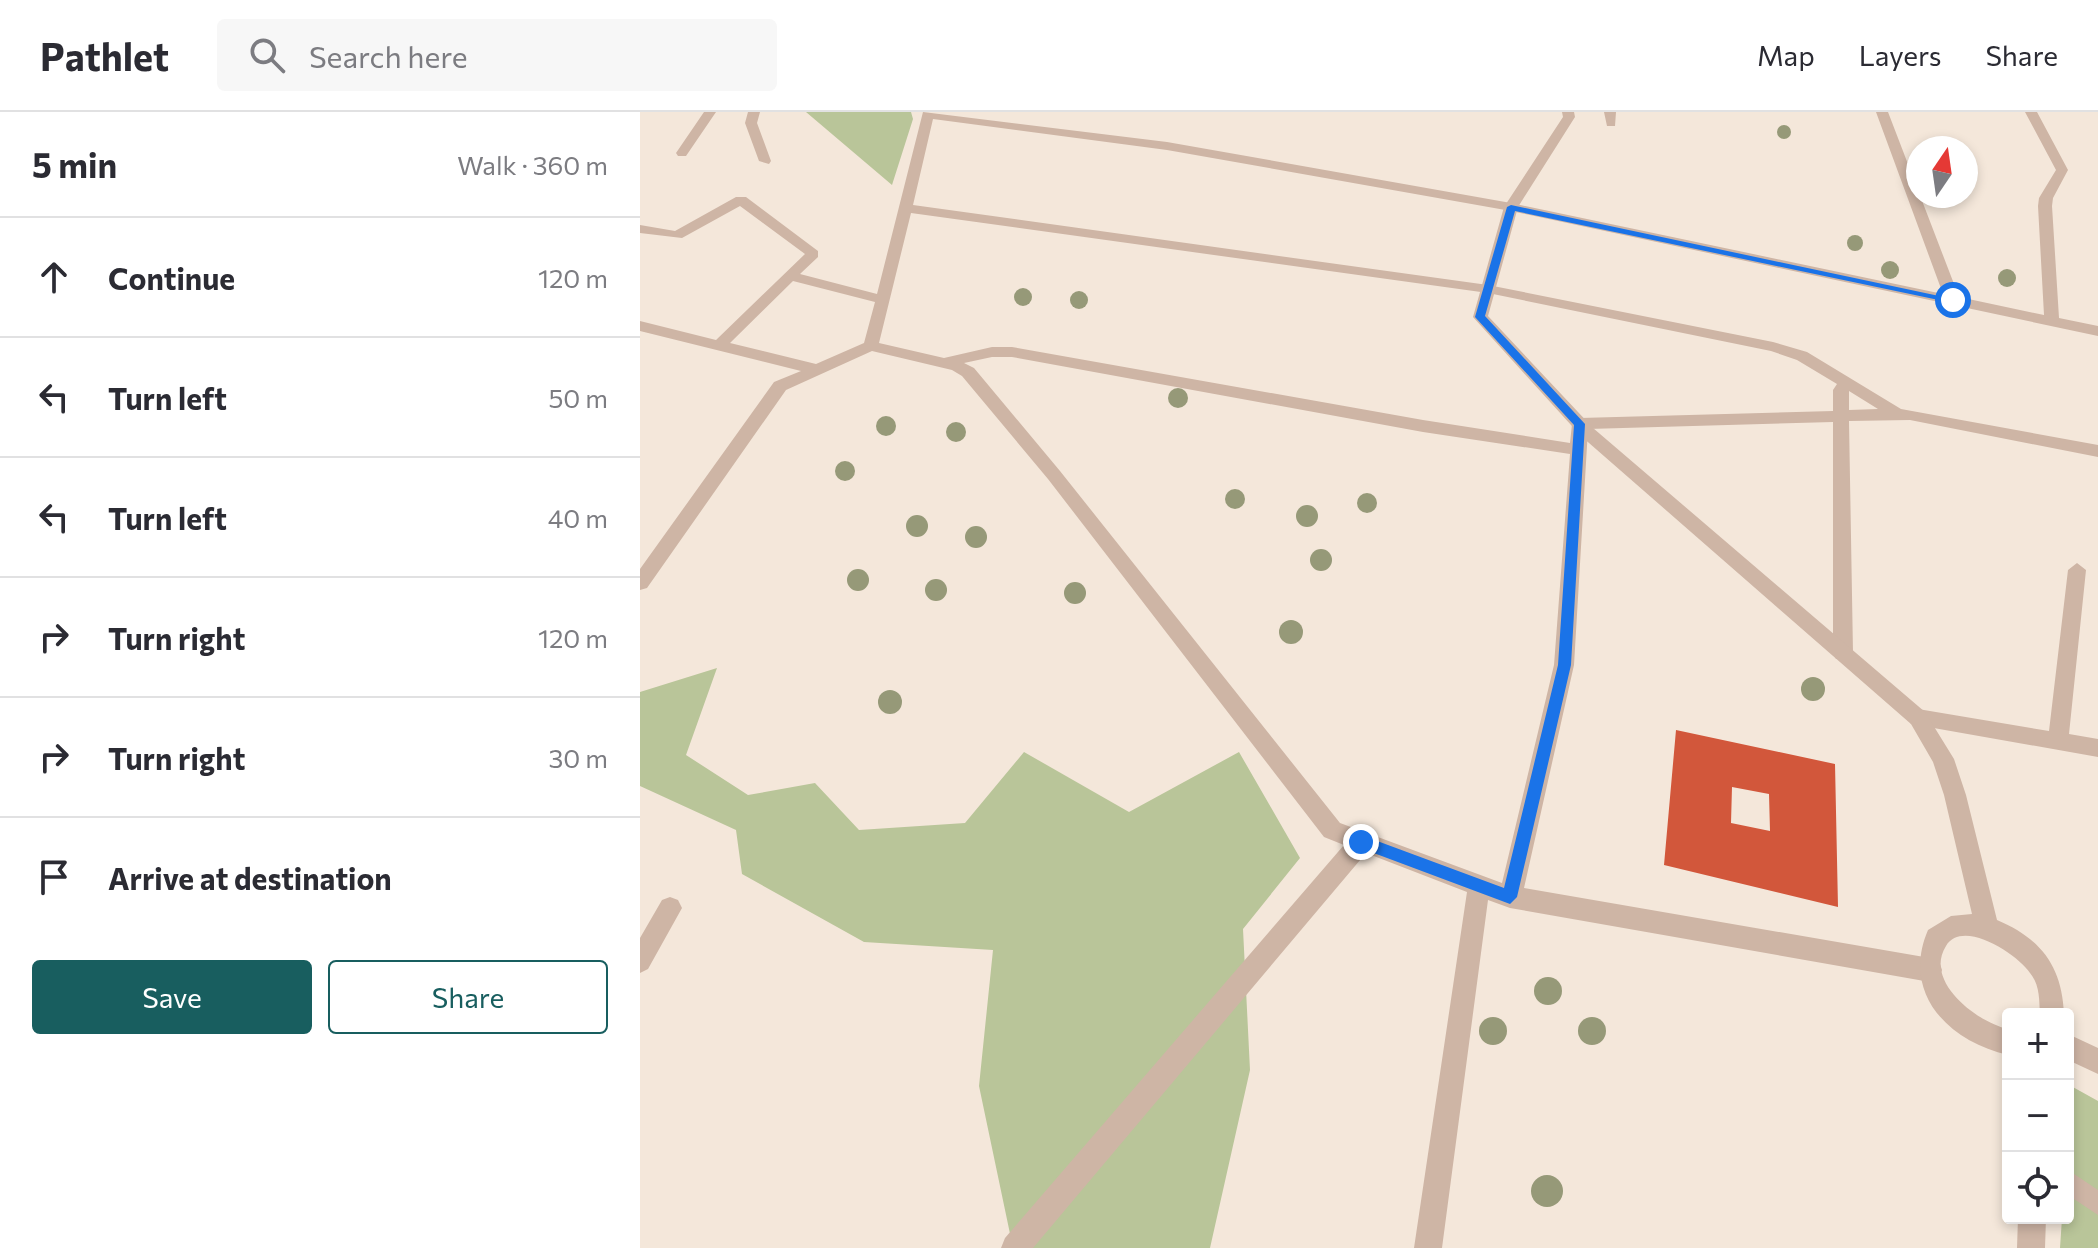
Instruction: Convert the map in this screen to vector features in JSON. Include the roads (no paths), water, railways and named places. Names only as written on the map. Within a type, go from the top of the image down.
[{"type":"street","points":[[682,153],[710,112]]},
{"type":"street","points":[[754,112],[751,123],[765,161]]},
{"type":"street","points":[[1568,112],[1569,117],[1511,207],[1480,317],[1580,424],[1918,718],[1943,759],[1955,795],[1987,927]]},
{"type":"street","points":[[1882,112],[1953,300]]},
{"type":"street","points":[[2031,112],[2062,170],[2046,198],[2045,206],[2052,321]]},
{"type":"street","points":[[871,346],[930,114],[1167,146],[1511,207],[2098,331]]},
{"type":"street","points":[[640,229],[677,235],[741,200],[813,254],[719,346]]},
{"type":"street","points":[[906,208],[1488,289],[1789,351],[1898,414]]},
{"type":"street","points":[[790,276],[883,300]]},
{"type":"street","points":[[640,326],[818,370]]},
{"type":"street","points":[[640,583],[780,386],[871,346],[944,363],[968,372],[1054,475],[1332,830],[1510,897],[1930,970]]},
{"type":"street","points":[[944,363],[992,352],[1012,352],[1423,426],[1579,450]]},
{"type":"street","points":[[1843,653],[1840,416],[1841,390],[1847,384]]},
{"type":"street","points":[[1580,424],[1898,414],[1933,416],[2098,451]]},
{"type":"street","points":[[1510,897],[1564,665],[1580,424]]},
{"type":"street","points":[[2058,740],[2077,570]]},
{"type":"street","points":[[1918,718],[2098,748]]},
{"type":"street","points":[[1015,1248],[1361,842]]},
{"type":"street","points":[[1428,1248],[1479,885]]},
{"type":"street","points":[[640,961],[670,908]]},
{"type":"street","points":[[2002,1041],[1986,1037],[1965,1025],[1948,1009],[1936,989],[1930,970],[1931,952],[1938,938],[1951,928],[1968,925],[1987,927],[2007,935],[2025,948],[2040,965],[2050,984],[2053,1008]]},
{"type":"street","points":[[2074,1050],[2098,1061]]},
{"type":"street","points":[[2031,1248],[2032,1224]]},
{"type":"lane","points":[[2074,1186],[2098,1204]]}]
